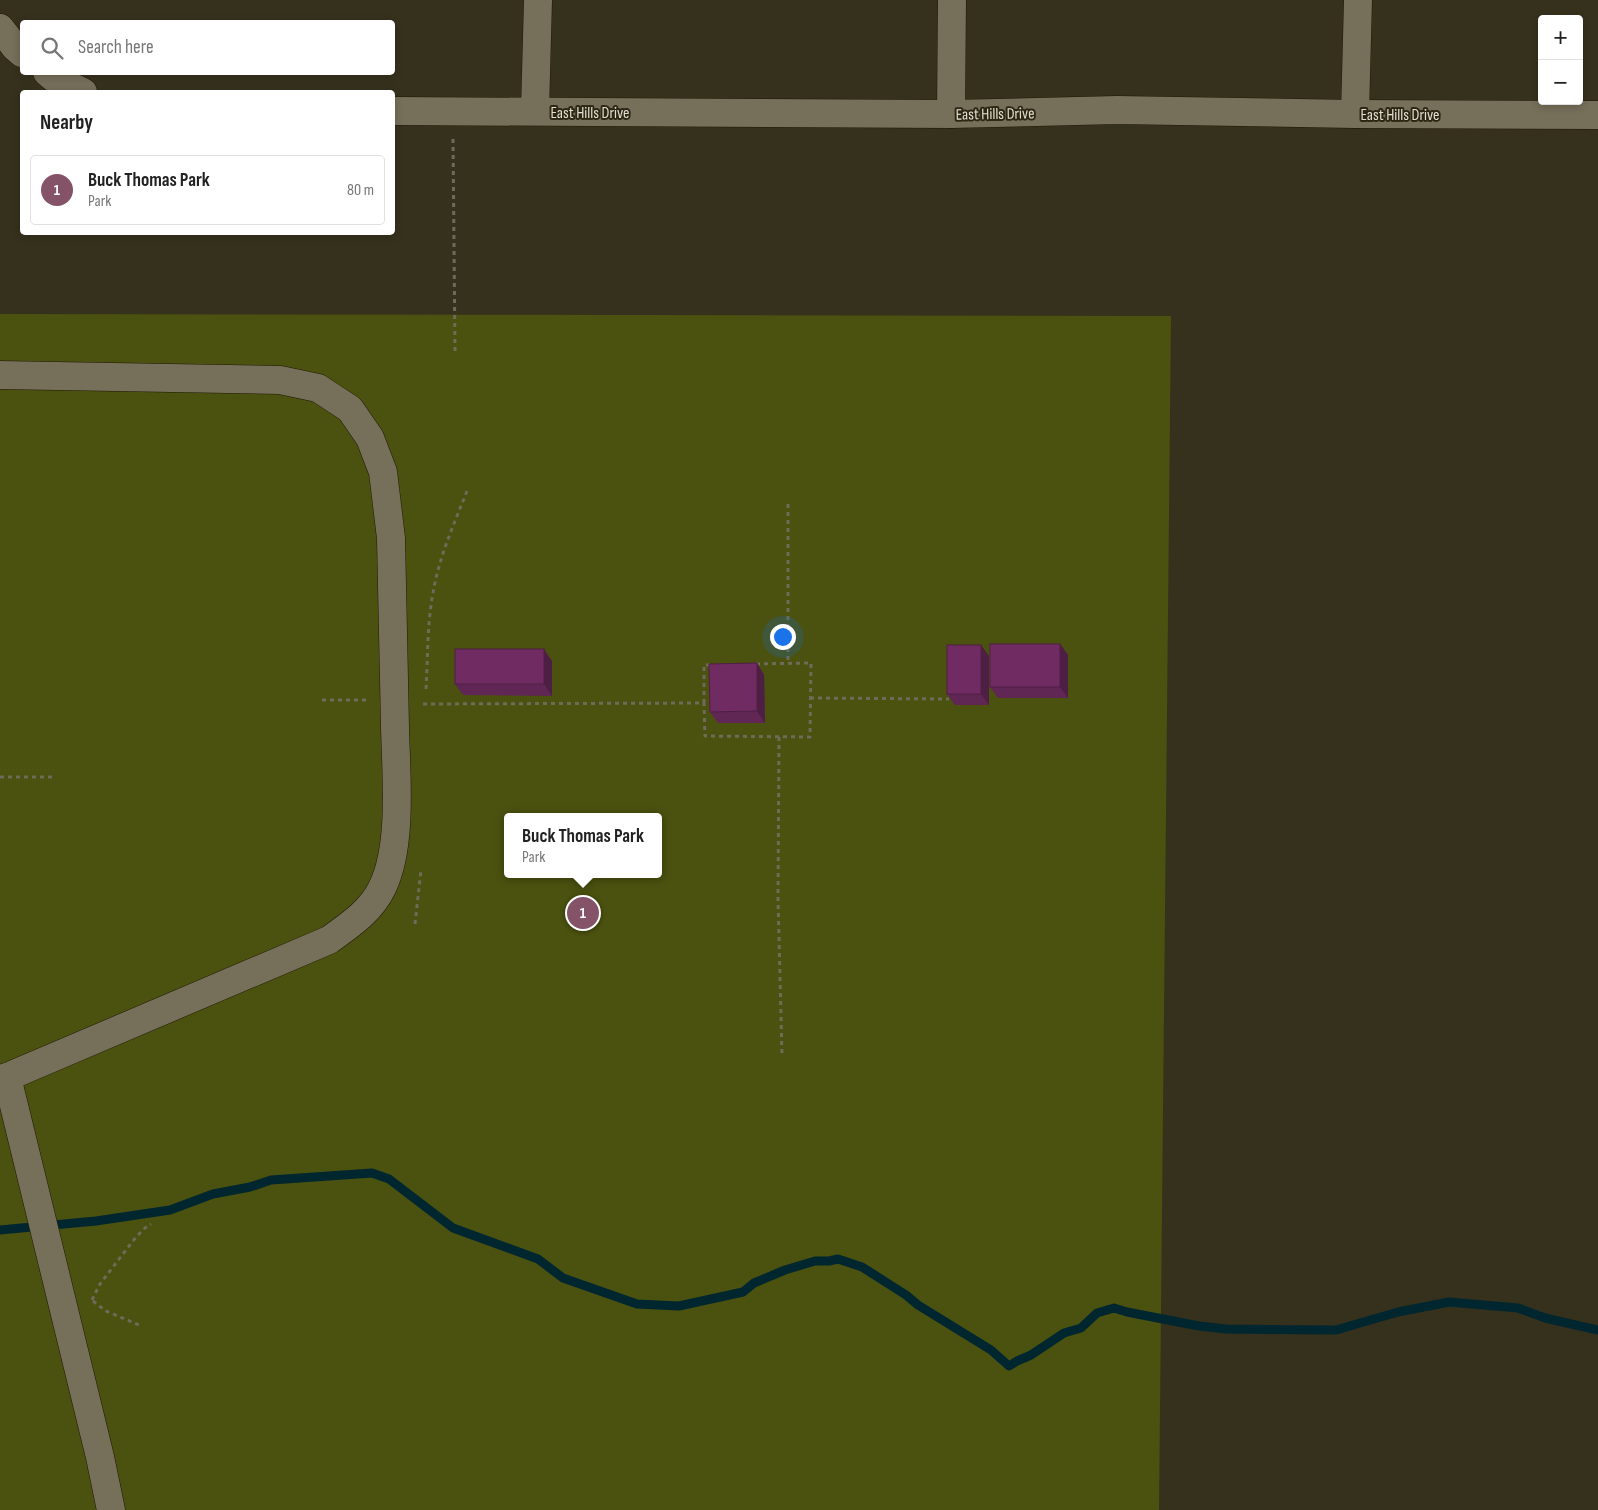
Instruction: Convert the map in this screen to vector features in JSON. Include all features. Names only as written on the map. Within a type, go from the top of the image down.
[{"type":"street","points":[[535,112],[538,0]]},
{"type":"street","points":[[951,114],[952,0]]},
{"type":"street","points":[[1355,114],[1358,0]]},
{"type":"street","points":[[0,28],[20,51]]},
{"type":"street","points":[[50,75],[80,90]]},
{"type":"street","name":"East Hills Drive","points":[[395,111],[951,114],[1117,110],[1355,114],[1598,115]]},
{"type":"street","points":[[0,375],[280,380],[318,388],[350,409],[370,438],[383,472],[391,538],[396,806],[393,858],[385,882],[375,902],[352,923],[329,940],[4,1078],[100,1457],[111,1510]]},
{"type":"path","points":[[453,111],[455,351]]},
{"type":"path","points":[[426,712],[430,612],[433,592],[443,554],[467,491]]},
{"type":"path","points":[[788,504],[788,664]]},
{"type":"path","points":[[713,665],[704,665],[704,736],[810,737],[811,663],[751,664]]},
{"type":"path","points":[[810,698],[949,699]]},
{"type":"path","points":[[322,700],[394,700],[426,704],[704,703]]},
{"type":"path","points":[[779,737],[778,898],[782,1056]]},
{"type":"path","points":[[0,777],[56,777]]},
{"type":"path","points":[[415,924],[422,867]]},
{"type":"path","points":[[92,1301],[100,1284],[136,1237],[151,1224]]},
{"type":"path","points":[[63,1308],[92,1301],[106,1311],[139,1326]]},
{"type":"green space","points":[[0,314],[1171,316],[1159,1510],[0,1510]]},
{"type":"building","points":[[990,644],[1060,644],[1060,687],[990,687]]},
{"type":"building","points":[[947,645],[981,645],[981,694],[947,694]]},
{"type":"building","points":[[455,649],[544,649],[544,684],[455,684]]},
{"type":"building","points":[[757,663],[757,711],[710,712],[709,664]]},
{"type":"waterway","points":[[0,1230],[96,1221],[170,1210],[213,1194],[250,1187],[271,1180],[372,1173],[389,1179],[453,1228],[538,1259],[563,1278],[637,1304],[679,1306],[743,1292],[754,1283],[785,1270],[815,1261],[838,1259],[862,1267],[906,1295],[918,1305],[991,1350],[1009,1366],[1031,1355],[1064,1333],[1081,1328],[1097,1313],[1114,1308],[1199,1326],[1226,1329],[1336,1330],[1398,1312],[1449,1302],[1518,1308],[1545,1318],[1598,1330]]},
{"type":"place","name":"Buck Thomas Park","points":[[583,913]]}]
